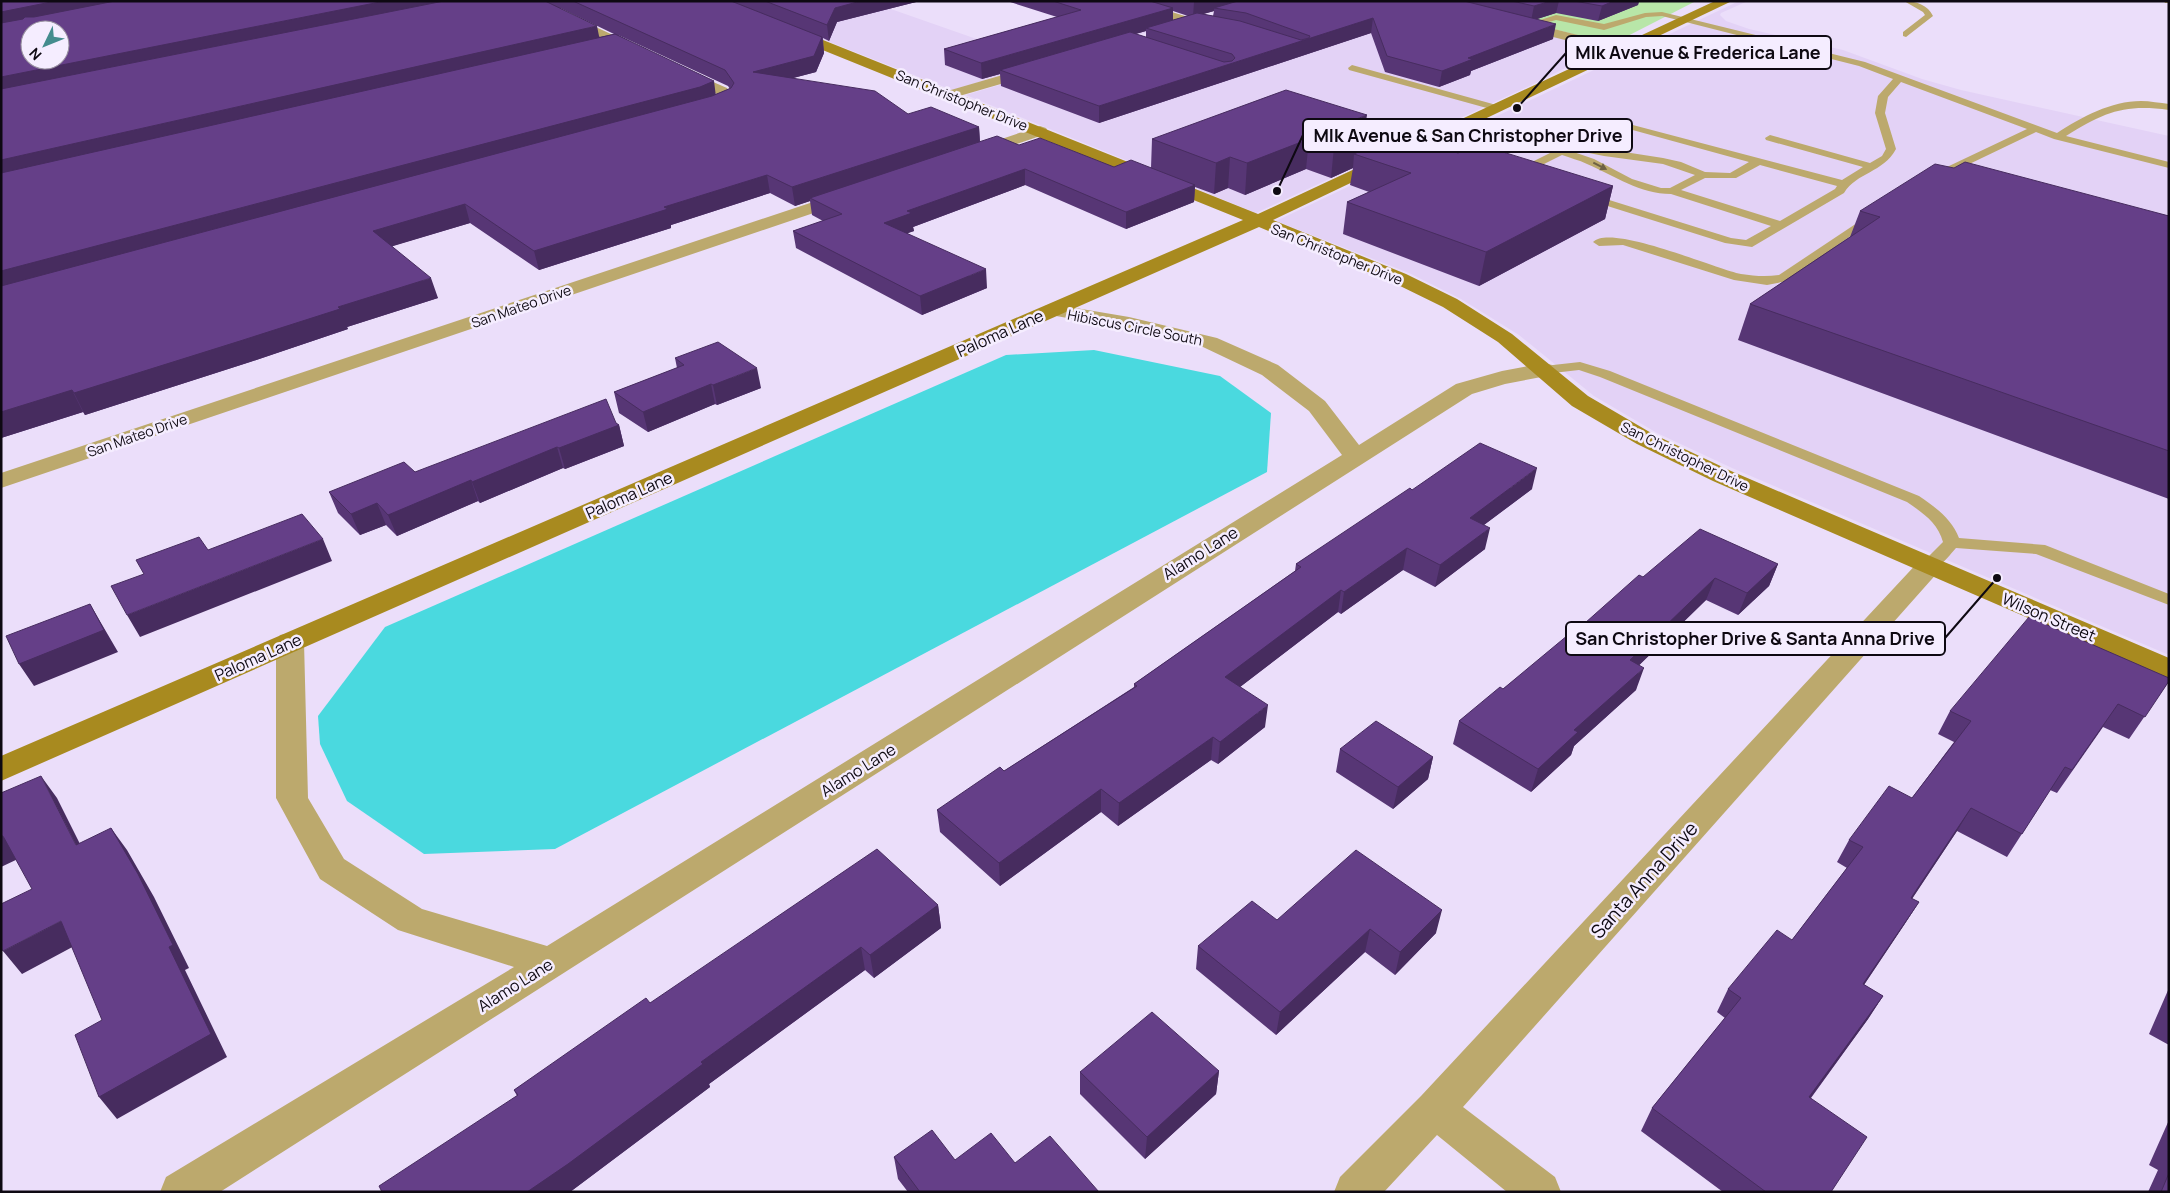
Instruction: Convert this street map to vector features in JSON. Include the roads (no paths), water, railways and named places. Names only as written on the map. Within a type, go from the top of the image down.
[{"type":"street","points":[[529,1],[654,59]]},
{"type":"street","points":[[1122,1],[1199,23],[1165,31]]},
{"type":"street","name":"Paloma Lane","points":[[1,769],[1257,221],[1726,1]]},
{"type":"street","points":[[1508,22],[1620,50]]},
{"type":"street","name":"San Christopher Drive","points":[[776,26],[1040,131],[1399,278],[1450,303],[1505,338],[1580,401],[1645,439],[1722,476],[1941,554]]},
{"type":"street","points":[[600,48],[619,43]]},
{"type":"street","points":[[949,95],[1053,64]]},
{"type":"street","points":[[671,67],[722,91],[728,100],[690,113]]},
{"type":"street","points":[[954,160],[1040,131]]},
{"type":"street","name":"San Mateo Drive","points":[[1,481],[860,192]]},
{"type":"street","name":"Hibiscus Circle South","points":[[1052,310],[1129,323],[1210,342],[1270,370],[1317,406],[1355,456]]},
{"type":"street","name":"Alamo Lane","points":[[180,1192],[551,963],[1464,389],[1502,378],[1544,370]]},
{"type":"street","name":"Wilson Street","points":[[1941,554],[2169,669]]},
{"type":"street","name":"Santa Anna Drive","points":[[1355,1192],[1435,1109],[1941,554]]},
{"type":"street","points":[[290,642],[292,798],[332,869],[411,920],[551,963]]},
{"type":"street","points":[[1435,1109],[1540,1192]]},
{"type":"lane","points":[[1906,34],[1929,16],[1927,11],[1908,1]]},
{"type":"lane","points":[[1526,26],[1556,18],[1604,27],[1645,15],[1659,14],[1862,64],[2058,137],[2169,165]]},
{"type":"lane","points":[[1352,68],[1497,108]]},
{"type":"lane","points":[[1579,194],[1729,241],[1748,244],[1840,191],[1843,184],[1886,158],[1891,150],[1880,113],[1883,96],[1899,78]]},
{"type":"lane","points":[[2058,137],[2080,122],[2114,110],[2138,104],[2169,107]]},
{"type":"lane","points":[[1472,120],[1520,134],[1530,141],[1563,148],[1668,163],[1696,171],[1703,175],[1732,176],[1758,161]]},
{"type":"lane","points":[[1456,157],[1465,158],[1520,134],[1542,120]]},
{"type":"lane","points":[[1532,179],[1522,176],[1522,171],[1610,122],[1843,184]]},
{"type":"lane","points":[[1924,183],[2035,129]]},
{"type":"lane","points":[[1770,138],[1872,166]]},
{"type":"lane","points":[[1412,148],[1430,152]]},
{"type":"lane","points":[[1563,148],[1628,181],[1660,191],[1672,191],[1781,225]]},
{"type":"lane","points":[[1672,191],[1703,175]]},
{"type":"lane","points":[[1599,242],[1624,241],[1738,277],[1767,281],[1783,278],[1883,208]]},
{"type":"lane","points":[[1544,370],[1580,366],[1605,374],[1913,499],[1937,515],[1950,532],[1941,554],[2039,549],[2169,600]]},
{"type":"place","name":"Mlk Avenue & Frederica Lane","points":[[1517,108]]},
{"type":"place","name":"Mlk Avenue & San Christopher Drive","points":[[1277,191]]},
{"type":"place","name":"San Christopher Drive & Santa Anna Drive","points":[[1997,578]]}]
